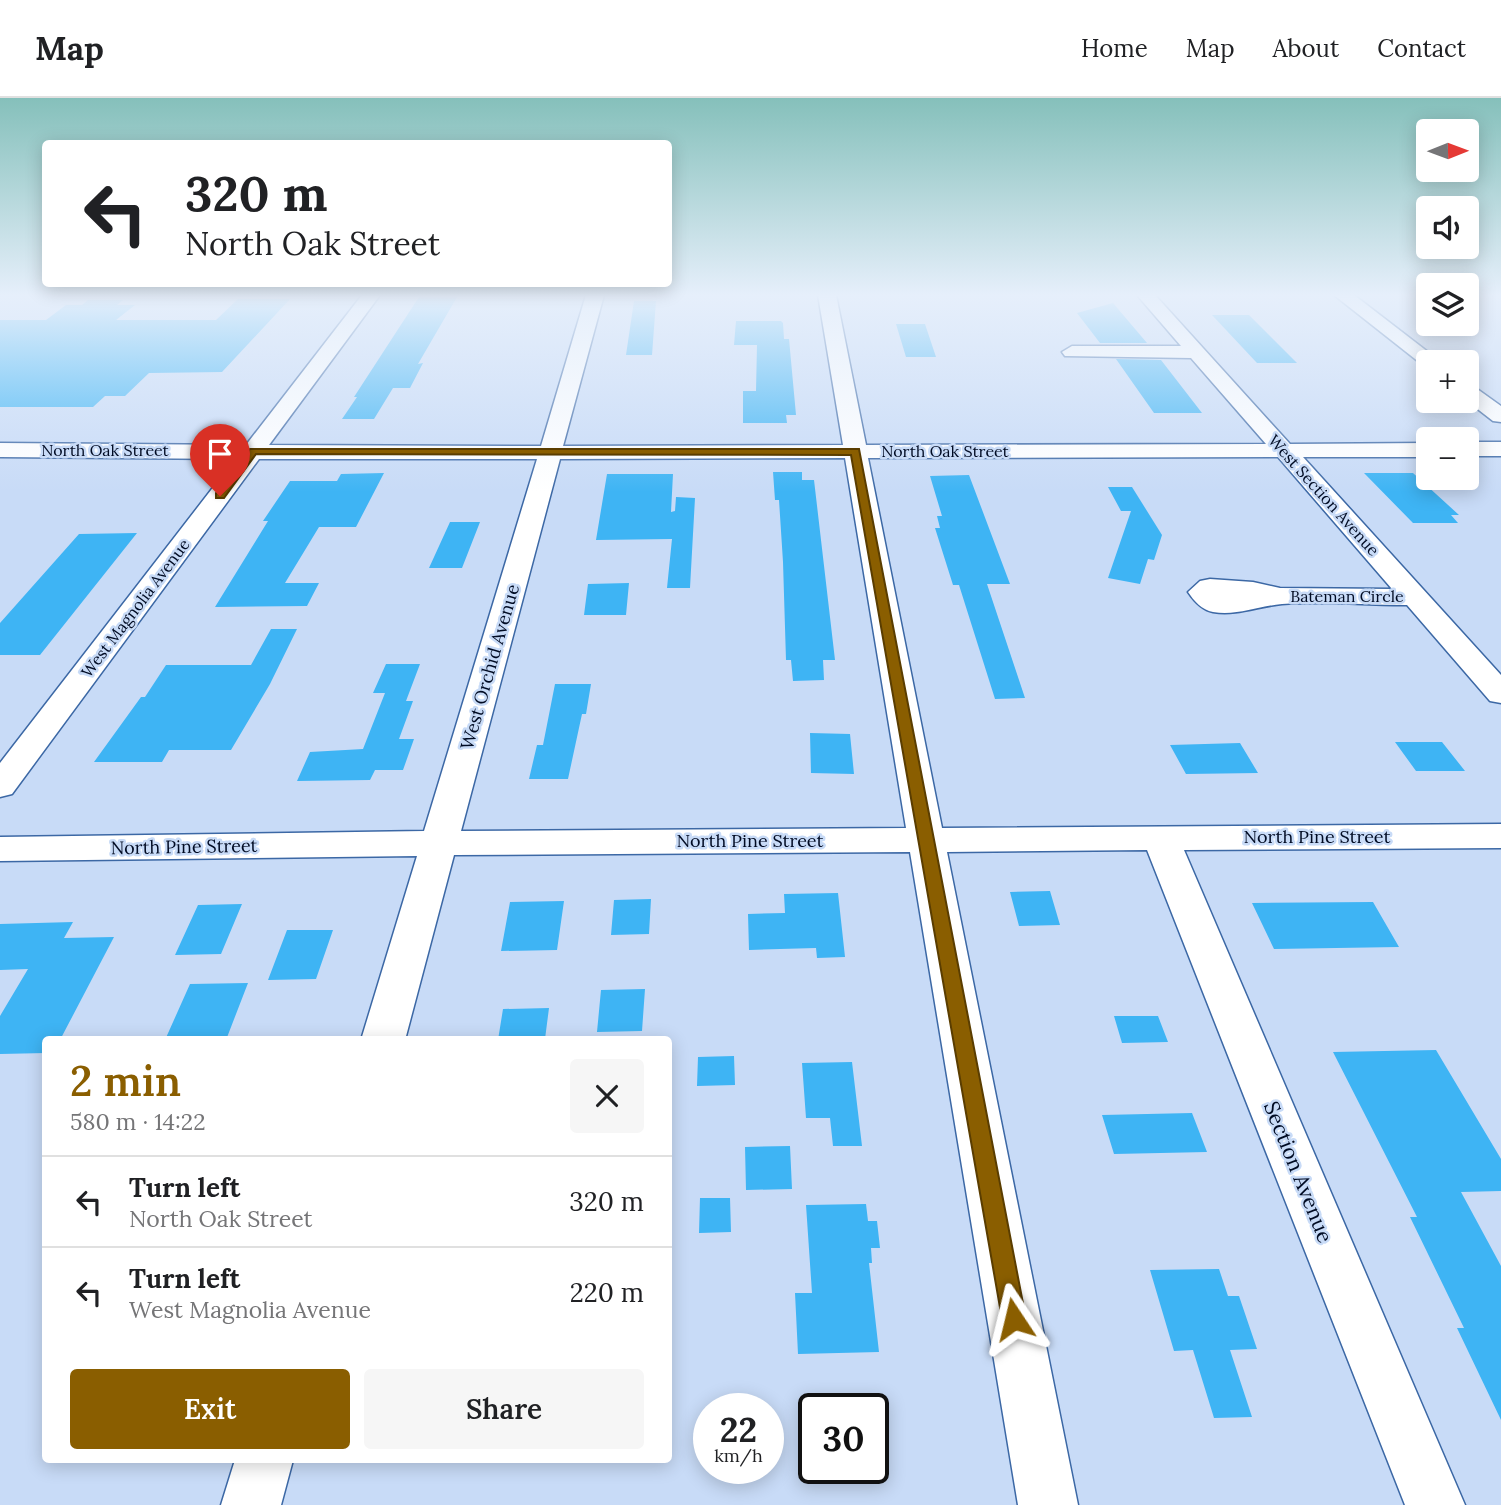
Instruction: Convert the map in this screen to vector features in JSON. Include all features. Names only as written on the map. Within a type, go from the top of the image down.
[{"type":"street","name":"West Magnolia Avenue","points":[[0,786],[321,361]]},
{"type":"street","name":"West Orchid Avenue","points":[[384,1036],[577,361]]},
{"type":"street","points":[[839,361],[1048,1505]]},
{"type":"street","name":"West Section Avenue","points":[[1205,361],[1501,694]]},
{"type":"street","points":[[1479,400],[1501,416]]},
{"type":"street","points":[[1479,449],[1501,449]]},
{"type":"street","name":"North Oak Street","points":[[0,450],[551,453],[1416,450]]},
{"type":"street","name":"Bateman Circle","points":[[1280,596],[1414,597]]},
{"type":"street","name":"North Pine Street","points":[[0,849],[439,843],[1501,836]]},
{"type":"street","name":"Section Avenue","points":[[1161,839],[1435,1505]]},
{"type":"street","points":[[251,1505],[263,1463]]},
{"type":"building","points":[[0,361],[233,361],[222,372],[149,373],[125,396],[105,396],[93,407],[0,407]]},
{"type":"building","points":[[378,361],[420,361],[418,364],[423,363],[410,388],[393,388],[374,419],[342,419],[357,397],[354,397]]},
{"type":"building","points":[[757,361],[791,361],[796,415],[786,415],[787,423],[743,423],[743,391],[756,391]]},
{"type":"building","points":[[1117,361],[1162,361],[1202,413],[1154,413]]},
{"type":"building","points":[[1255,361],[1295,361],[1297,363],[1257,363]]},
{"type":"building","points":[[773,472],[802,472],[802,480],[814,480],[835,660],[823,660],[824,680],[793,681],[791,660],[786,660],[779,500],[775,500]]},
{"type":"building","points":[[384,473],[356,527],[319,527],[285,583],[319,583],[307,606],[215,607],[268,521],[263,521],[290,481],[337,481],[341,474]]},
{"type":"building","points":[[1364,473],[1413,473],[1416,476],[1416,490],[1432,490],[1459,515],[1451,515],[1458,523],[1413,523]]},
{"type":"building","points":[[607,474],[673,474],[671,512],[675,511],[676,497],[695,498],[690,588],[667,588],[672,539],[596,540]]},
{"type":"building","points":[[969,475],[1010,584],[987,584],[1025,698],[995,699],[959,585],[953,585],[935,528],[940,528],[937,516],[942,516],[930,476]]},
{"type":"building","points":[[1108,487],[1132,487],[1162,535],[1154,560],[1148,559],[1140,584],[1108,578],[1131,511],[1121,511]]},
{"type":"building","points":[[450,522],[480,522],[462,568],[429,568]]},
{"type":"building","points":[[137,533],[40,655],[0,655],[0,623],[79,534]]},
{"type":"building","points":[[629,583],[626,615],[584,615],[588,584]]},
{"type":"building","points":[[271,629],[297,629],[270,684],[231,750],[169,750],[162,762],[94,762],[141,697],[145,697],[166,665],[251,665]]},
{"type":"building","points":[[386,664],[420,664],[406,701],[413,701],[399,739],[414,739],[403,770],[375,770],[370,780],[297,781],[310,752],[363,749],[385,693],[373,693]]},
{"type":"building","points":[[555,684],[591,684],[586,714],[582,714],[568,779],[529,779],[537,745],[543,745]]},
{"type":"building","points":[[810,733],[850,734],[854,774],[811,773]]},
{"type":"building","points":[[1395,742],[1442,742],[1465,771],[1416,771]]},
{"type":"building","points":[[1240,743],[1258,773],[1186,774],[1170,745]]},
{"type":"building","points":[[1050,891],[1060,925],[1019,926],[1010,892]]},
{"type":"building","points":[[838,893],[845,957],[817,958],[816,948],[749,950],[748,914],[785,913],[784,894]]},
{"type":"building","points":[[651,899],[649,934],[611,935],[614,900]]},
{"type":"building","points":[[564,901],[557,950],[501,951],[510,902]]},
{"type":"building","points":[[1373,902],[1399,947],[1274,949],[1252,903]]},
{"type":"building","points":[[242,904],[221,954],[175,955],[198,905]]},
{"type":"building","points":[[73,922],[64,938],[114,937],[62,1036],[42,1036],[42,1053],[0,1054],[0,1016],[28,969],[0,970],[0,924]]},
{"type":"building","points":[[287,930],[333,930],[316,979],[268,980]]},
{"type":"building","points":[[248,983],[228,1036],[167,1036],[190,984]]},
{"type":"building","points":[[645,989],[642,1031],[597,1032],[601,990]]},
{"type":"building","points":[[549,1008],[545,1036],[499,1036],[503,1009]]},
{"type":"building","points":[[1114,1016],[1158,1016],[1168,1042],[1122,1043]]},
{"type":"building","points":[[1436,1050],[1501,1159],[1501,1191],[1461,1192],[1501,1266],[1501,1420],[1457,1328],[1464,1328],[1410,1217],[1417,1217],[1333,1052]]},
{"type":"building","points":[[734,1056],[735,1085],[697,1086],[698,1057]]},
{"type":"building","points":[[852,1062],[862,1146],[833,1146],[830,1118],[806,1118],[802,1063]]},
{"type":"building","points":[[1192,1113],[1207,1152],[1114,1154],[1102,1115]]},
{"type":"building","points":[[790,1146],[792,1189],[746,1190],[745,1147]]},
{"type":"building","points":[[700,1198],[730,1198],[731,1232],[699,1233]]},
{"type":"building","points":[[866,1204],[868,1221],[877,1221],[880,1248],[871,1248],[872,1263],[869,1263],[879,1352],[798,1354],[795,1293],[812,1293],[806,1205]]},
{"type":"building","points":[[1219,1269],[1228,1296],[1239,1296],[1257,1349],[1230,1350],[1252,1417],[1214,1418],[1193,1350],[1174,1351],[1150,1270]]},
{"type":"route","points":[[220,496],[253,451],[855,452],[1014,1319]]}]
